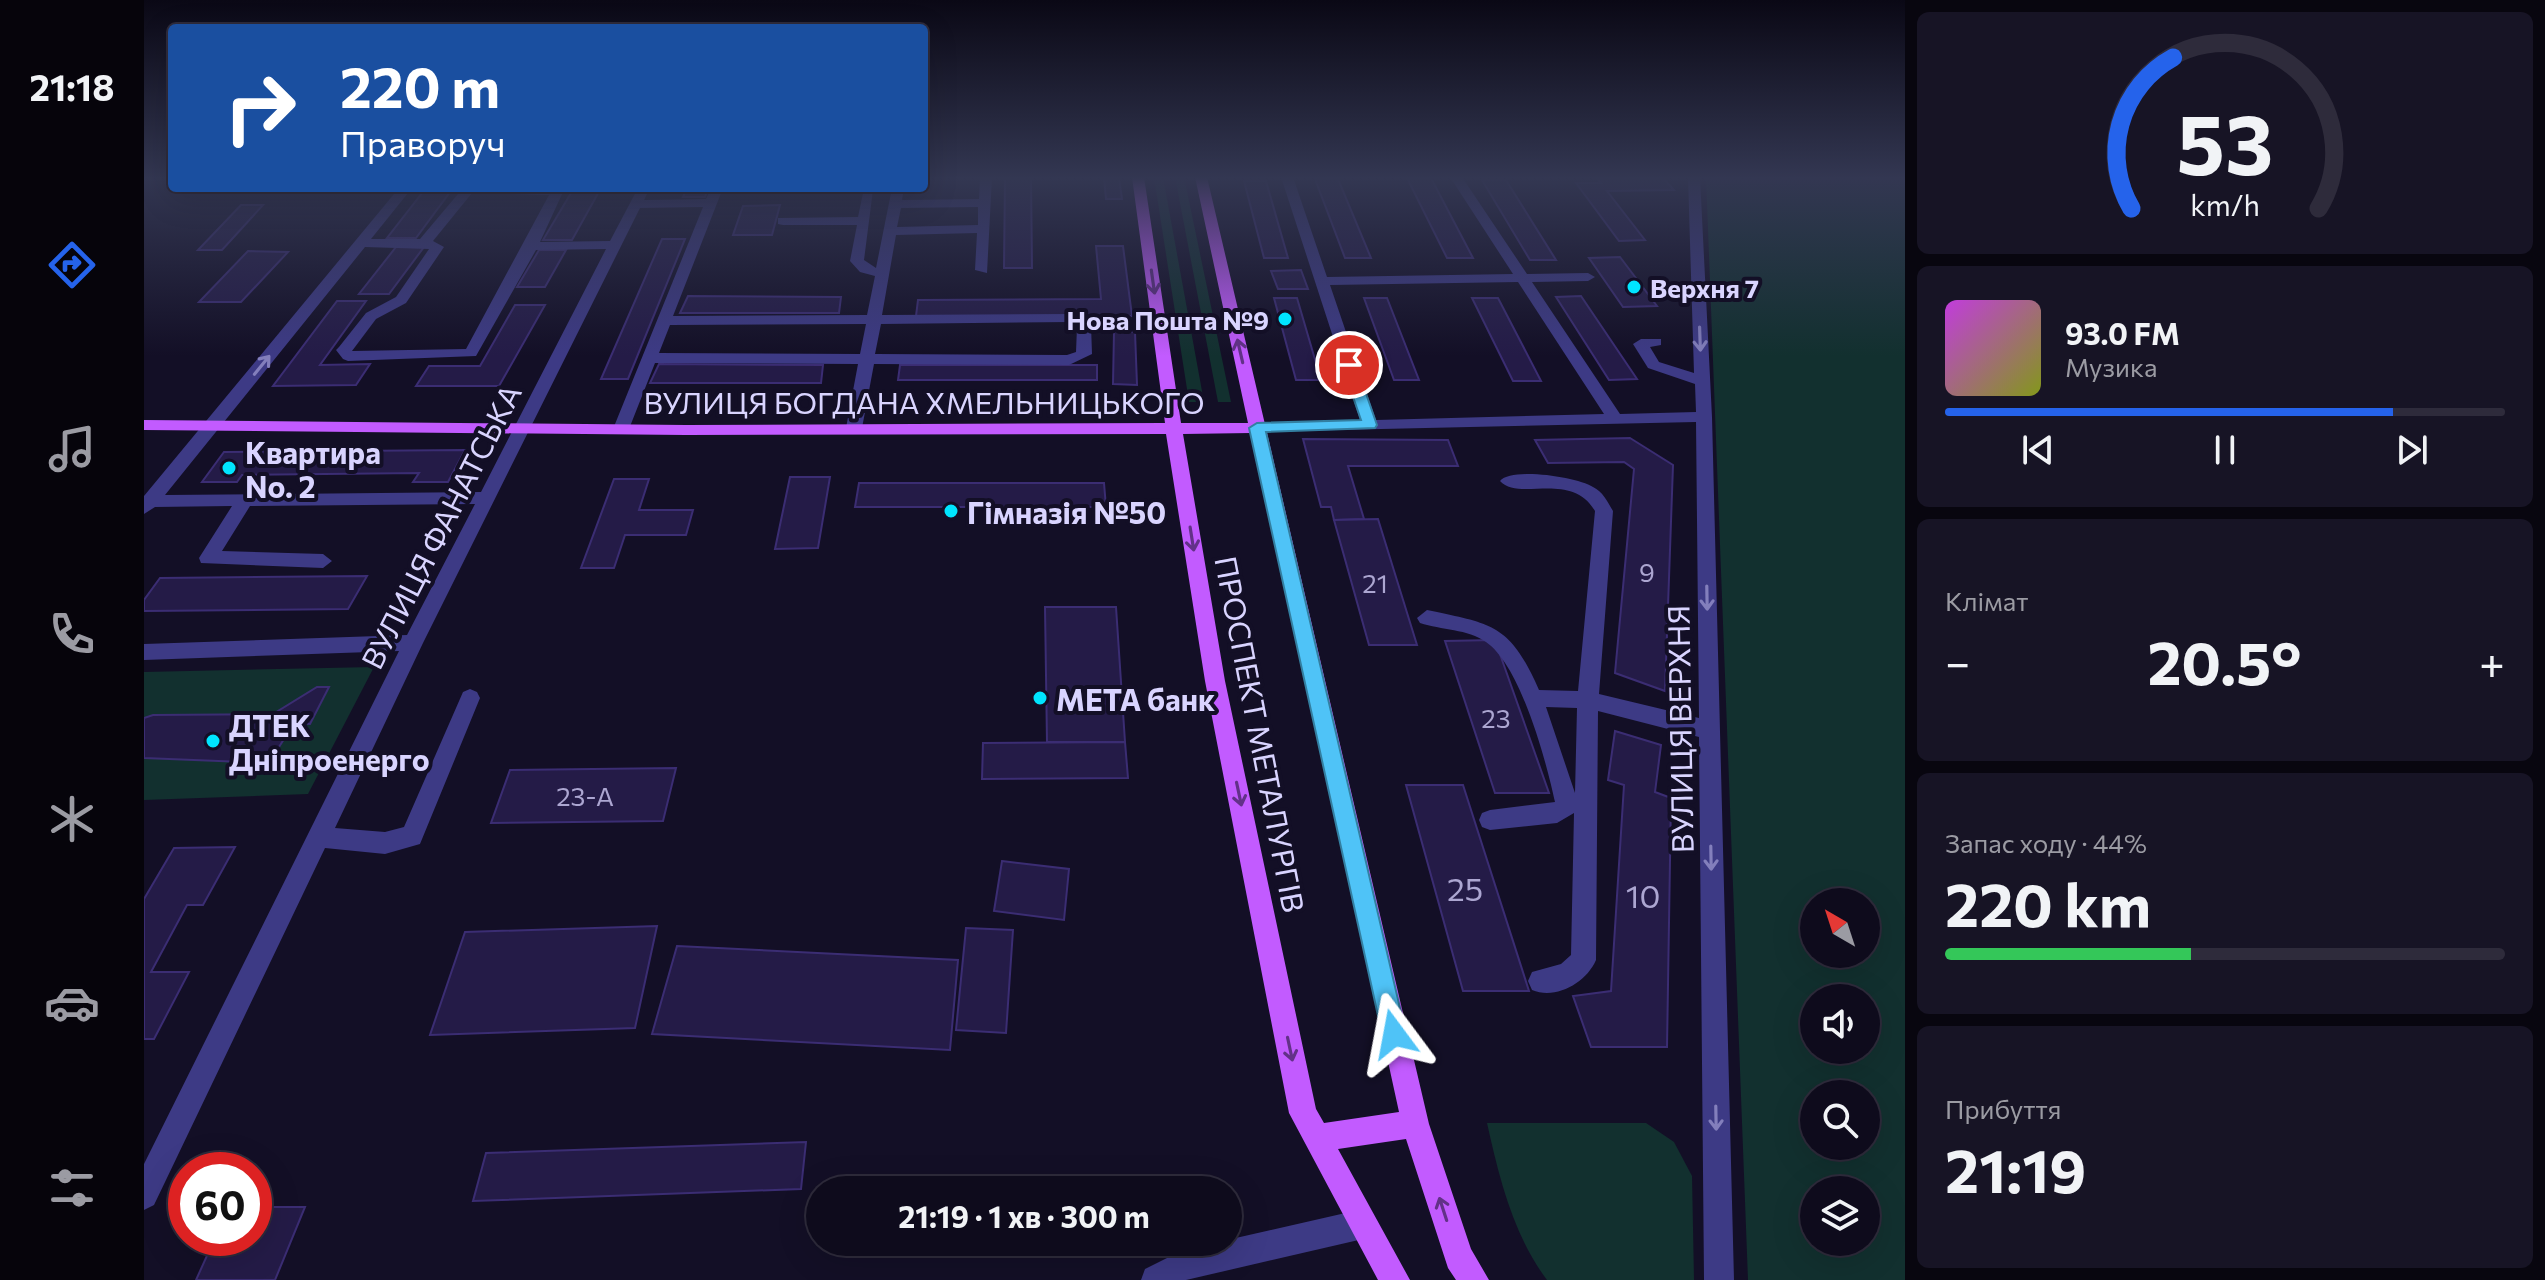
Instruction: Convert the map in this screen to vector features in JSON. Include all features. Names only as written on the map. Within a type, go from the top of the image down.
[{"type":"main road","name":"ПРОСПЕКТ МЕТАЛУРГІВ","points":[[1146,237],[1174,430],[1224,725],[1303,1113],[1395,1280]]},
{"type":"main road","name":"ПРОСПЕКТ МЕТАЛУРГІВ","points":[[1214,237],[1415,1124],[1459,1257],[1474,1280]]},
{"type":"main road","name":"ВУЛИЦЯ БОГДАНА ХМЕЛЬНИЦЬКОГО","points":[[144,425],[621,429],[1257,428]]},
{"type":"main road","points":[[1317,1138],[1415,1124]]},
{"type":"street","points":[[147,504],[365,237]]},
{"type":"street","points":[[424,243],[429,237]]},
{"type":"street","points":[[360,243],[424,243],[437,247],[401,300],[371,316],[344,350],[348,356],[471,353],[535,237]]},
{"type":"street","name":"ВУЛИЦЯ ФАНАТСЬКА","points":[[144,1195],[413,643],[619,237]]},
{"type":"street","points":[[621,429],[696,237]]},
{"type":"street","points":[[861,237],[857,261],[865,269],[884,274]]},
{"type":"street","points":[[854,428],[890,237]]},
{"type":"street","points":[[982,270],[984,237]]},
{"type":"street","points":[[1307,237],[1370,425]]},
{"type":"street","points":[[1495,237],[1615,419]]},
{"type":"street","name":"ВУЛИЦЯ ВЕРХНЯ","points":[[1696,237],[1704,417],[1719,1280]]},
{"type":"street","points":[[531,246],[615,245]]},
{"type":"street","points":[[1321,281],[1588,277]]},
{"type":"street","points":[[649,358],[1069,360],[1084,354],[1084,325],[1073,318],[664,321]]},
{"type":"street","points":[[1656,342],[1641,344],[1653,365],[1702,381]]},
{"type":"street","name":"ВУЛИЦЯ БОГДАНА ХМЕЛЬНИЦЬКОГО","points":[[1257,428],[1704,417]]},
{"type":"street","points":[[1509,481],[1582,486],[1601,501],[1604,511],[1588,700],[1583,960],[1567,976],[1541,981]]},
{"type":"street","points":[[147,504],[488,498]]},
{"type":"street","points":[[245,500],[208,558],[323,561]]},
{"type":"street","points":[[1427,618],[1494,636],[1511,654],[1532,698],[1566,807],[1557,813],[1490,820]]},
{"type":"street","points":[[144,652],[413,643]]},
{"type":"street","points":[[319,837],[385,843],[412,836],[470,698]]},
{"type":"street","points":[[1532,698],[1588,700],[1709,730]]},
{"type":"street","points":[[1156,1280],[1183,1265],[1363,1224]]},
{"type":"green space","points":[[1163,237],[1174,237],[1204,402],[1189,402]]},
{"type":"green space","points":[[1186,237],[1196,237],[1231,402],[1218,402]]},
{"type":"green space","points":[[1708,237],[1905,237],[1905,1280],[1748,1280]]},
{"type":"green space","points":[[374,667],[308,794],[144,800],[144,672]]},
{"type":"green space","points":[[1487,1123],[1646,1123],[1674,1142],[1692,1176],[1694,1280],[1547,1280],[1516,1225],[1502,1185]]},
{"type":"building","points":[[211,237],[234,237],[222,250],[198,250]]},
{"type":"building","points":[[545,237],[574,237],[572,240],[543,240]]},
{"type":"building","points":[[1004,237],[1032,237],[1032,268],[1004,268]]},
{"type":"building","points":[[1258,237],[1282,237],[1288,258],[1264,258]]},
{"type":"building","points":[[1337,237],[1362,237],[1371,258],[1345,258]]},
{"type":"building","points":[[1436,237],[1462,237],[1473,258],[1447,258]]},
{"type":"building","points":[[1516,237],[1541,237],[1556,260],[1530,260]]},
{"type":"building","points":[[1616,237],[1642,237],[1645,240],[1619,241]]},
{"type":"building","points":[[662,239],[685,239],[628,379],[601,379]]},
{"type":"building","points":[[1096,246],[1123,246],[1132,316],[916,316],[918,300],[1101,299]]},
{"type":"building","points":[[396,247],[424,247],[389,294],[359,294]]},
{"type":"building","points":[[539,250],[566,250],[545,287],[517,287]]},
{"type":"building","points":[[248,251],[288,252],[241,302],[199,302]]},
{"type":"building","points":[[1620,257],[1657,306],[1623,307],[1589,258]]},
{"type":"building","points":[[1301,270],[1308,289],[1278,289],[1271,271]]},
{"type":"building","points":[[688,296],[841,297],[839,313],[680,313]]},
{"type":"building","points":[[1581,296],[1637,379],[1609,380],[1556,297]]},
{"type":"building","points":[[1274,298],[1297,298],[1321,380],[1296,380]]},
{"type":"building","points":[[1364,298],[1387,298],[1419,380],[1394,380]]},
{"type":"building","points":[[1472,298],[1498,298],[1541,381],[1513,381]]},
{"type":"building","points":[[337,301],[366,301],[320,365],[370,364],[356,385],[273,386]]},
{"type":"building","points":[[515,305],[545,305],[499,386],[416,386],[429,366],[480,366]]},
{"type":"building","points":[[1114,332],[1135,332],[1137,385],[1113,384]]},
{"type":"building","points":[[659,364],[823,365],[821,383],[650,383]]},
{"type":"building","points":[[900,365],[1097,365],[1097,380],[898,380]]},
{"type":"building","points":[[1630,438],[1673,465],[1665,691],[1615,673],[1634,469],[1624,462],[1548,463],[1535,440]]},
{"type":"building","points":[[1303,439],[1448,440],[1458,466],[1348,466],[1364,519],[1334,520],[1331,507],[1321,507]]},
{"type":"building","points":[[465,450],[448,482],[413,482],[419,473],[242,475],[237,482],[202,482],[224,452]]},
{"type":"building","points":[[790,477],[830,477],[818,548],[775,549]]},
{"type":"building","points":[[614,479],[649,479],[639,510],[693,510],[686,535],[625,535],[614,568],[581,568]]},
{"type":"building","points":[[859,483],[1104,483],[1106,507],[855,507]]},
{"type":"building","points":[[1378,519],[1417,645],[1369,645],[1334,520]]},
{"type":"building","points":[[367,576],[348,609],[144,611],[144,600],[160,578]]},
{"type":"building","points":[[1045,607],[1116,607],[1125,742],[1047,742]]},
{"type":"building","points":[[1495,640],[1549,793],[1495,793],[1445,641]]},
{"type":"building","name":"ДТЕК Дніпроенерго","points":[[317,687],[329,687],[310,724],[294,723],[269,763],[144,758],[144,718],[153,715],[273,714]]},
{"type":"building","points":[[1615,731],[1661,745],[1655,792],[1671,798],[1667,1047],[1591,1047],[1573,996],[1611,991],[1624,785],[1608,780]]},
{"type":"building","points":[[1125,742],[1128,778],[982,779],[983,743]]},
{"type":"building","points":[[676,768],[663,821],[491,823],[510,770]]},
{"type":"building","points":[[1406,785],[1463,785],[1529,991],[1463,991]]},
{"type":"building","points":[[235,847],[203,905],[187,905],[151,972],[189,972],[154,1039],[144,1039],[144,899],[174,848]]},
{"type":"building","points":[[1002,861],[1069,869],[1064,920],[994,911]]},
{"type":"building","points":[[657,926],[635,1028],[430,1035],[465,932]]},
{"type":"building","points":[[966,928],[1013,930],[1006,1033],[956,1030]]},
{"type":"building","points":[[677,946],[958,960],[950,1050],[652,1034]]},
{"type":"building","points":[[806,1142],[801,1189],[473,1201],[486,1153]]},
{"type":"building","points":[[272,1207],[305,1207],[275,1280],[196,1280],[207,1256],[272,1256]]},
{"type":"place","name":"Верхня 7","points":[[1634,287]]},
{"type":"place","name":"Нова Пошта №9","points":[[1285,319]]},
{"type":"place","name":"Квартира No. 2","points":[[229,468]]},
{"type":"place","name":"Гімназія №50","points":[[951,511]]},
{"type":"place","name":"МЕТА банк","points":[[1040,698]]},
{"type":"place","name":"ДТЕК Дніпроенерго","points":[[213,741]]},
{"type":"route","points":[[1349,365],[1370,425],[1257,428],[1394,1034]]}]
